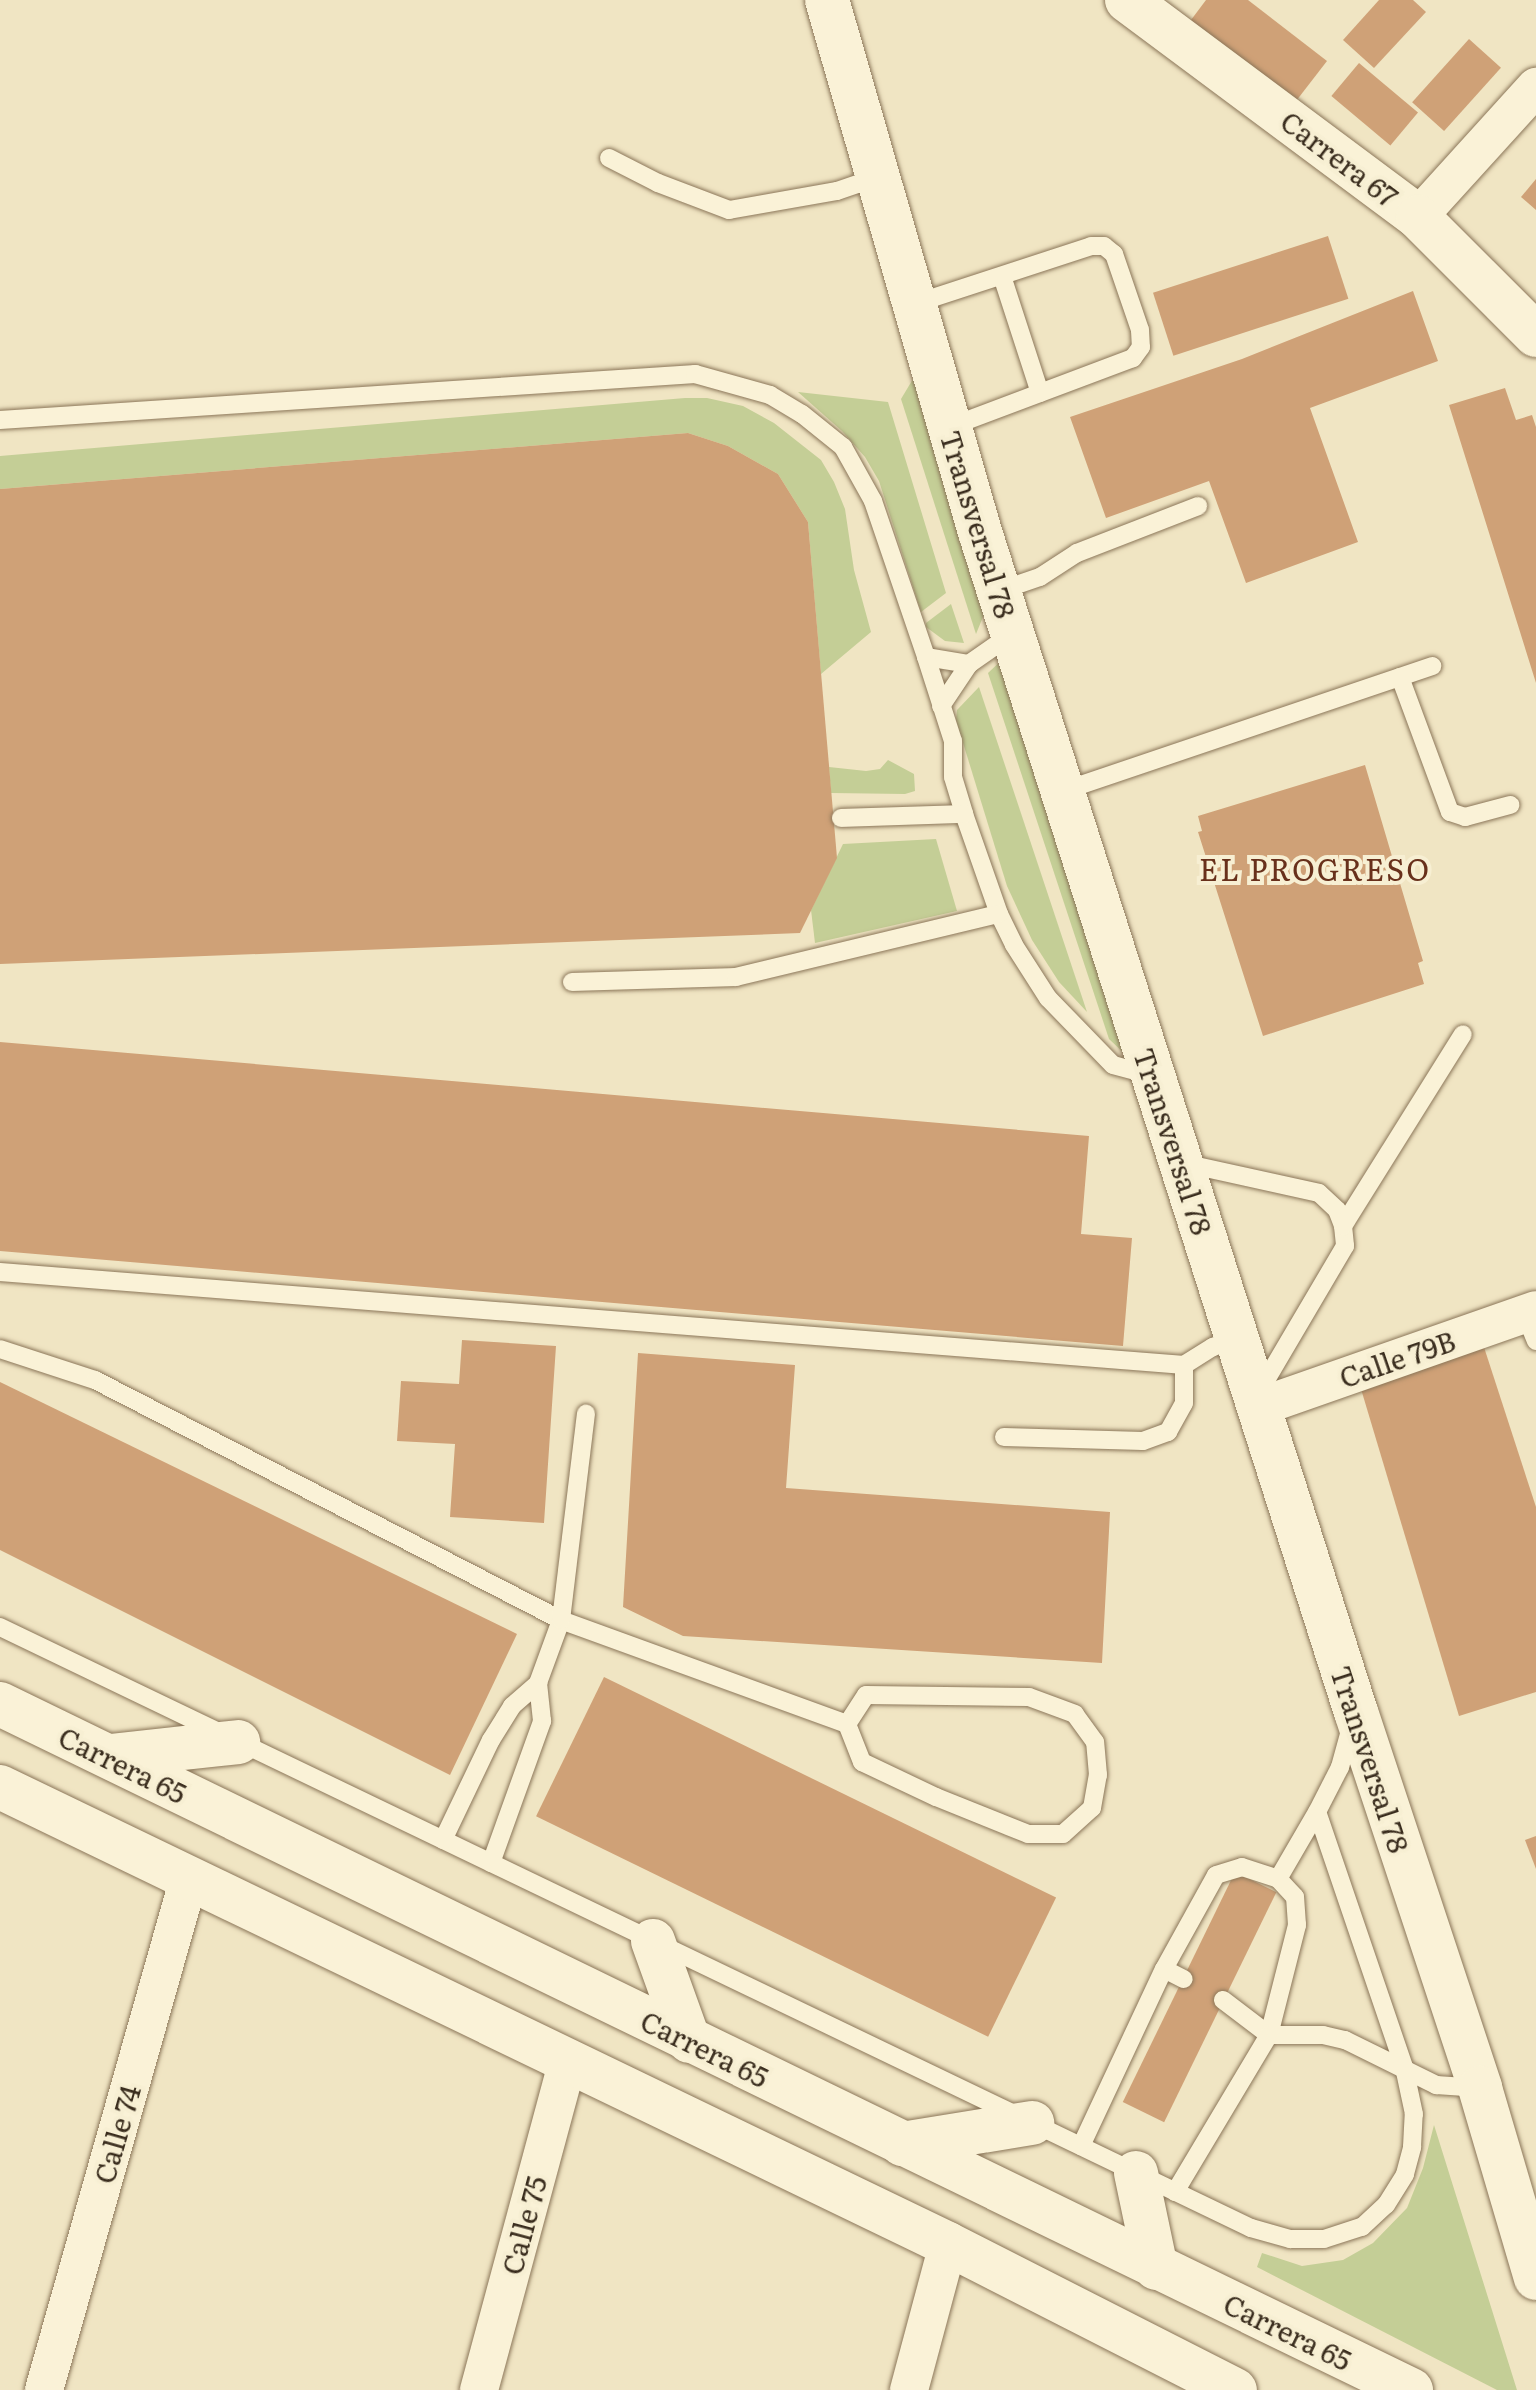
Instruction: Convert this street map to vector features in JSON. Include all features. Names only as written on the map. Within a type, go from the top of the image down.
[{"type":"main road","name":"Transversal 78","points":[[827,0],[949,427],[1012,634],[1356,1712],[1480,2088],[1536,2278]]},
{"type":"main road","name":"Carrera 67","points":[[1127,0],[1418,217],[1536,335]]},
{"type":"main road","name":"Carrera 65","points":[[0,1704],[1411,2390]]},
{"type":"main road","points":[[107,1756],[238,1742]]},
{"type":"main road","points":[[0,1787],[948,2244],[1235,2390]]},
{"type":"main road","points":[[653,1941],[689,2041]]},
{"type":"main road","points":[[902,2144],[1032,2123]]},
{"type":"main road","points":[[1136,2173],[1156,2268]]},
{"type":"street","points":[[1418,217],[1536,87]]},
{"type":"street","name":"Calle 79B","points":[[1257,1402],[1532,1321]]},
{"type":"street","name":"Calle 74","points":[[44,2390],[189,1878]]},
{"type":"street","name":"Calle 75","points":[[479,2390],[568,2061]]},
{"type":"street","points":[[909,2390],[948,2244]]},
{"type":"lane","points":[[609,158],[658,183],[729,210],[837,191],[878,177]]},
{"type":"lane","points":[[914,304],[1091,246],[1104,246],[1114,254],[1140,330],[1141,347],[1133,358],[949,427]]},
{"type":"lane","points":[[1002,276],[1040,393]]},
{"type":"lane","points":[[0,420],[695,374],[770,395],[802,414],[843,447],[873,501],[953,741],[953,777],[999,914],[1048,998],[1113,1065],[1153,1076]]},
{"type":"lane","points":[[999,591],[1040,577],[1077,553],[1198,506]]},
{"type":"lane","points":[[941,706],[969,664],[1012,634]]},
{"type":"lane","points":[[926,657],[969,664]]},
{"type":"lane","points":[[1063,791],[1432,666]]},
{"type":"lane","points":[[1400,677],[1450,812],[1465,817],[1510,805]]},
{"type":"lane","points":[[841,818],[964,814]]},
{"type":"lane","points":[[572,982],[736,977],[999,914]]},
{"type":"lane","points":[[1343,1226],[1463,1034]]},
{"type":"lane","points":[[1181,1163],[1319,1193],[1337,1210],[1343,1226],[1345,1246],[1257,1402]]},
{"type":"lane","points":[[0,1272],[1184,1365],[1213,1347],[1237,1338]]},
{"type":"lane","points":[[0,1349],[95,1380],[561,1620],[847,1724],[862,1762],[936,1797],[1028,1834],[1063,1834],[1092,1808],[1098,1775],[1095,1742],[1075,1714],[1029,1697],[866,1695],[847,1724]]},
{"type":"lane","points":[[1004,1437],[1143,1441],[1168,1432],[1184,1403],[1184,1365]]},
{"type":"lane","points":[[491,1863],[542,1721],[538,1683],[561,1620],[586,1414]]},
{"type":"lane","points":[[0,1627],[1175,2192],[1251,2228],[1290,2239],[1324,2239],[1362,2227],[1386,2205],[1405,2174],[1414,2114],[1404,2067],[1317,1812]]},
{"type":"lane","points":[[443,1840],[491,1740],[512,1706],[538,1683]]},
{"type":"lane","points":[[1278,1879],[1340,1767],[1356,1712]]},
{"type":"lane","points":[[1081,2146],[1164,1969],[1216,1875],[1242,1867],[1278,1879],[1295,1897],[1297,1925],[1269,2035],[1175,2192]]},
{"type":"lane","points":[[1164,1969],[1184,1979]]},
{"type":"lane","points":[[1223,2000],[1269,2035],[1323,2035],[1345,2040],[1436,2085],[1480,2088]]},
{"type":"green space","points":[[916,374],[987,607],[976,634],[901,399]]},
{"type":"green space","points":[[798,392],[888,402],[946,593],[921,612],[879,481],[865,457],[842,431]]},
{"type":"green space","points":[[707,398],[743,406],[774,423],[821,460],[834,482],[845,509],[854,570],[871,632],[821,674],[808,522],[778,474],[728,446],[688,433],[0,489],[0,456]]},
{"type":"green space","points":[[951,604],[964,643],[945,641],[926,627],[926,623]]},
{"type":"green space","points":[[1005,657],[1127,1056],[1109,1039],[988,673]]},
{"type":"green space","points":[[979,687],[1087,1012],[1059,982],[1032,940],[1007,886],[956,720],[957,710]]},
{"type":"green space","points":[[888,760],[914,774],[915,791],[905,794],[831,793],[829,767],[866,771],[880,769]]},
{"type":"green space","points":[[936,839],[957,911],[815,943],[811,910],[843,844]]},
{"type":"green space","points":[[1434,2125],[1517,2390],[1497,2390],[1257,2267],[1262,2253],[1302,2266],[1343,2260],[1373,2243],[1407,2208],[1423,2168]]},
{"type":"building","points":[[1206,0],[1248,0],[1327,61],[1293,105],[1188,24]]},
{"type":"building","points":[[1379,0],[1413,0],[1426,12],[1374,68],[1343,40]]},
{"type":"building","points":[[1469,39],[1501,68],[1444,131],[1412,102]]},
{"type":"building","points":[[1359,63],[1418,112],[1390,145],[1331,96]]},
{"type":"building","points":[[1536,179],[1536,210],[1521,197]]},
{"type":"building","points":[[1328,236],[1348,299],[1173,356],[1153,293]]},
{"type":"building","points":[[1413,291],[1438,361],[1310,408],[1358,542],[1246,583],[1209,481],[1106,518],[1070,417],[1242,359]]},
{"type":"building","points":[[1505,388],[1516,420],[1532,415],[1536,427],[1536,683],[1449,405]]},
{"type":"building","points":[[688,433],[728,446],[778,474],[808,522],[837,858],[800,933],[0,964],[0,489]]},
{"type":"building","points":[[1365,765],[1423,961],[1418,963],[1424,984],[1263,1036],[1198,832],[1202,831],[1198,816]]},
{"type":"building","points":[[0,1042],[1089,1136],[1081,1234],[1132,1238],[1123,1346],[0,1251]]},
{"type":"building","points":[[1481,1338],[1536,1507],[1536,1692],[1459,1716],[1361,1389]]},
{"type":"building","points":[[462,1340],[556,1346],[544,1523],[450,1517],[455,1444],[397,1441],[401,1381],[459,1384]]},
{"type":"building","points":[[638,1353],[795,1365],[786,1488],[1110,1512],[1102,1663],[683,1636],[623,1607]]},
{"type":"building","points":[[0,1382],[517,1634],[450,1775],[0,1550]]},
{"type":"building","points":[[604,1677],[1056,1898],[988,2037],[536,1816]]},
{"type":"building","points":[[1536,1836],[1536,1869],[1525,1840]]},
{"type":"building","points":[[1235,1872],[1276,1892],[1164,2122],[1123,2102]]},
{"type":"district","name":"EL PROGRESO","points":[[1315,868]]}]
